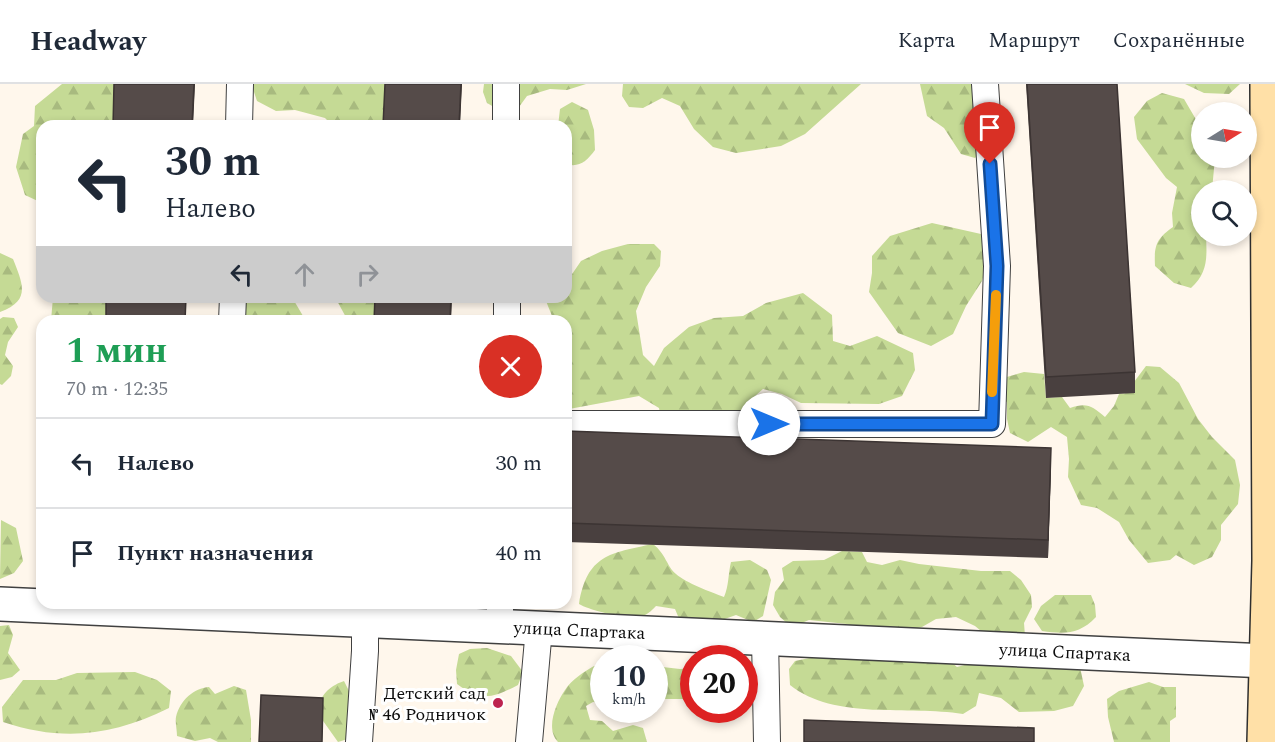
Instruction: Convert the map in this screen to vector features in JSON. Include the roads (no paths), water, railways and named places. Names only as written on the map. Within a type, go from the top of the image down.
[{"type":"main road","points":[[1264,742],[1272,480],[1268,84]]},
{"type":"street","name":"улица Спартака","points":[[0,603],[36,604]]},
{"type":"street","name":"улица Спартака","points":[[234,609],[365,620],[500,615],[539,628],[1267,661]]},
{"type":"lane","points":[[239,120],[240,84]]},
{"type":"lane","points":[[506,84],[506,120]]},
{"type":"lane","points":[[572,424],[992,424],[997,266],[985,84]]},
{"type":"lane","points":[[359,742],[365,620]]},
{"type":"lane","points":[[529,742],[539,628]]},
{"type":"lane","points":[[765,638],[767,742]]},
{"type":"place","name":"Детский сад № 46 Родничок","points":[[498,703]]}]
